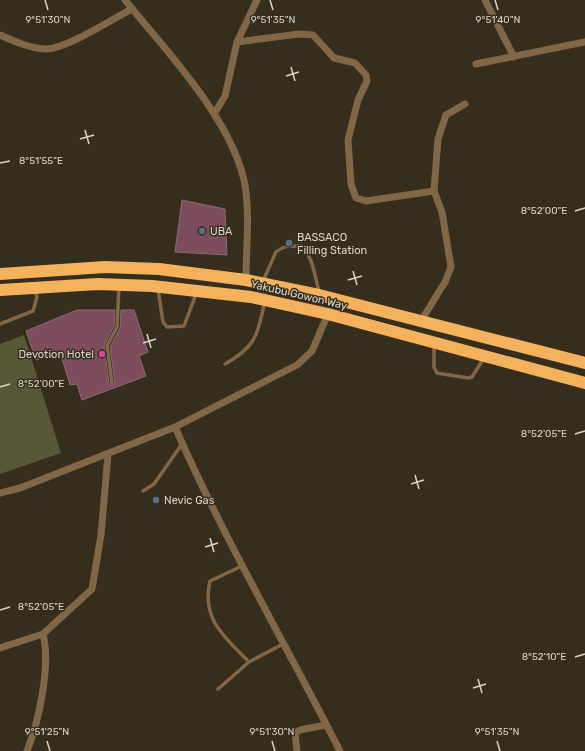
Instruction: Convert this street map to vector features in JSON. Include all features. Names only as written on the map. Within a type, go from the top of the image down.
[{"type":"highway","name":"Yakubu Gowon Way","points":[[0,274],[105,267],[160,269],[246,280],[319,295],[585,363]]},
{"type":"highway","points":[[20,272],[20,289]]},
{"type":"highway","name":"Yakubu Gowon Way","points":[[0,290],[119,285],[157,286],[266,300],[328,314],[585,383]]},
{"type":"street","points":[[125,0],[214,114],[235,154],[245,186],[247,213],[246,280]]},
{"type":"street","points":[[214,114],[225,96],[237,42],[257,0]]},
{"type":"street","points":[[485,0],[514,57]]},
{"type":"street","points":[[0,35],[40,48],[61,47],[132,9]]},
{"type":"street","points":[[237,42],[299,34],[313,35],[334,58],[355,63],[366,75],[367,81],[358,100],[348,140],[351,184],[356,198],[366,201],[434,191]]},
{"type":"street","points":[[476,64],[585,42]]},
{"type":"street","points":[[421,321],[445,282],[451,267],[442,212],[434,191],[438,139],[446,115],[465,104]]},
{"type":"street","points":[[0,493],[20,488],[108,455],[175,427],[297,365],[312,351],[328,314]]},
{"type":"street","points":[[175,427],[201,486],[340,751]]},
{"type":"street","points":[[0,648],[43,634],[92,589],[102,535],[108,455]]},
{"type":"street","points":[[27,751],[36,728],[39,710],[46,655],[43,634]]},
{"type":"street","points":[[297,751],[295,733],[300,730],[326,724]]},
{"type":"lane","points":[[263,283],[276,252],[285,246],[301,246],[307,251],[319,295]]},
{"type":"lane","points":[[112,383],[107,346],[117,327],[119,285]]},
{"type":"lane","points":[[157,286],[163,322],[166,327],[184,326],[197,290]]},
{"type":"lane","points":[[0,324],[33,311],[37,297],[35,288]]},
{"type":"lane","points":[[225,364],[242,354],[253,341],[256,336],[266,300]]},
{"type":"lane","points":[[434,343],[434,367],[437,372],[468,378],[472,377],[485,356]]},
{"type":"lane","points":[[143,492],[154,484],[182,444]]},
{"type":"lane","points":[[242,566],[213,578],[210,581],[209,611],[214,624],[249,662]]},
{"type":"lane","points":[[218,689],[249,662],[283,644]]},
{"type":"green space","points":[[24,335],[61,453],[0,474],[0,344]]},
{"type":"building","name":"UBA","points":[[182,200],[225,209],[227,255],[175,252]]},
{"type":"building","name":"Devotion Hotel","points":[[77,310],[115,310],[114,326],[104,346],[109,383],[112,386],[115,383],[110,347],[120,328],[121,310],[134,310],[148,352],[139,356],[146,376],[82,400],[77,384],[70,385],[60,352],[36,360],[26,331]]},
{"type":"place","name":"UBA","points":[[202,231]]},
{"type":"place","name":"BASSACO Filling Station","points":[[289,243]]},
{"type":"place","name":"Devotion Hotel","points":[[102,354]]},
{"type":"place","name":"Nevic Gas","points":[[156,500]]}]
